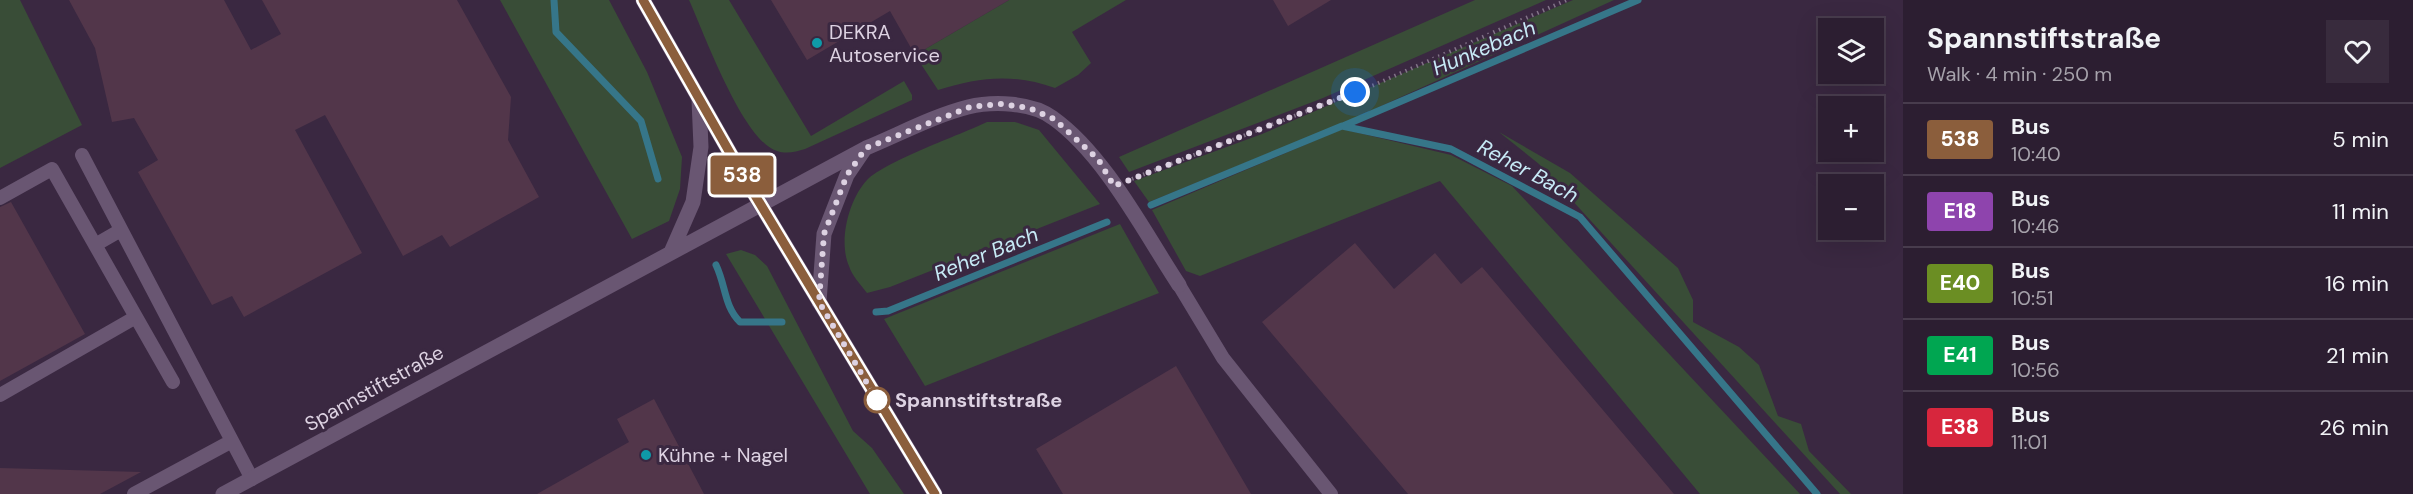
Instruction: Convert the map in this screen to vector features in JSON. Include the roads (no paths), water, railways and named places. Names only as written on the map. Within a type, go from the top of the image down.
[{"type":"street","points":[[643,0],[760,204],[935,494]]},
{"type":"street","points":[[672,250],[693,202],[701,147],[699,100]]},
{"type":"street","name":"Spannstiftstraße","points":[[223,494],[672,250],[866,148],[970,107],[1000,104],[1029,108],[1054,119],[1098,159],[1179,285]]},
{"type":"street","points":[[819,302],[824,234],[847,175],[866,148]]},
{"type":"lane","points":[[82,155],[252,479]]},
{"type":"lane","points":[[0,198],[52,170],[173,382]]},
{"type":"lane","points":[[95,245],[121,230]]},
{"type":"lane","points":[[1179,285],[1223,358],[1331,494]]},
{"type":"lane","points":[[0,394],[136,317]]},
{"type":"lane","points":[[134,494],[232,441]]},
{"type":"waterway","name":"Reher Bach","points":[[554,0],[556,32],[641,121],[658,179]]},
{"type":"waterway","name":"Hunkebach","points":[[1343,126],[1638,0]]},
{"type":"waterway","name":"Reher Bach","points":[[1151,205],[1342,126],[1451,149],[1580,217],[1817,494]]},
{"type":"waterway","name":"Reher Bach","points":[[876,312],[888,311],[1107,222]]},
{"type":"waterway","name":"Reher Bach","points":[[716,265],[728,302],[740,322],[782,322]]},
{"type":"place","name":"DEKRA Autoservice","points":[[817,43]]},
{"type":"place","name":"Spannstiftstraße","points":[[877,400]]},
{"type":"place","name":"Kühne + Nagel","points":[[646,455]]}]
